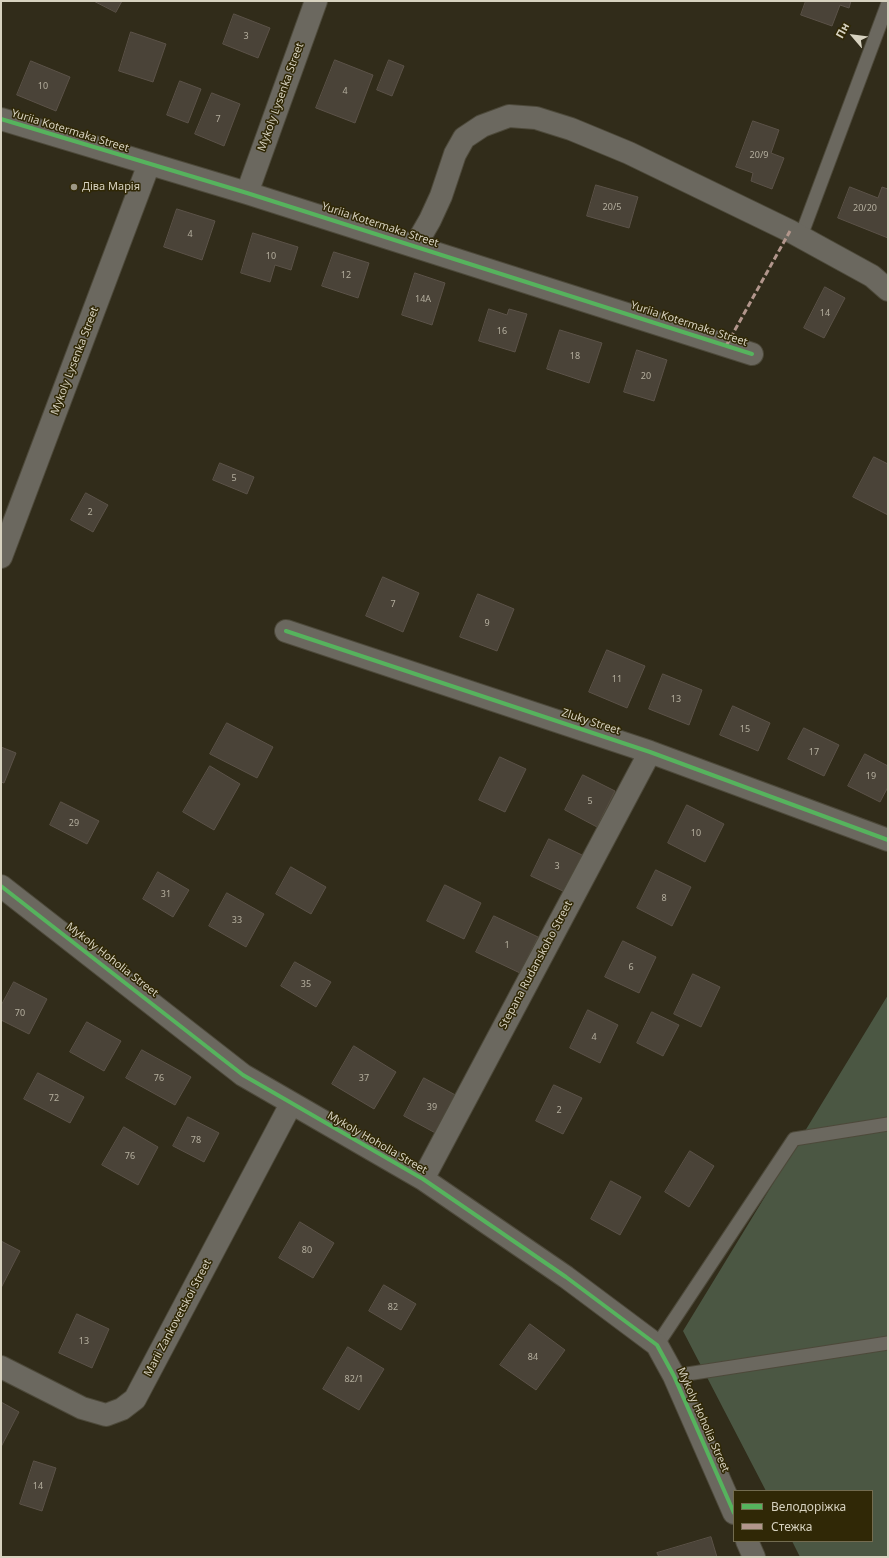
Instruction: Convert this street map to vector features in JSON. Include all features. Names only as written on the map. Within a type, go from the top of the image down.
[{"type":"street","name":"Mykoly Lysenka Street","points":[[247,193],[316,1]]},
{"type":"street","name":"Yuriia Kotermaka Street","points":[[415,246],[430,220],[441,196],[455,154],[464,138],[482,126],[509,116],[536,118],[579,132],[629,153],[801,236],[872,276],[888,290]]},
{"type":"street","name":"Yuriia Kotermaka Street","points":[[1,119],[247,193],[752,354]]},
{"type":"street","name":"Mykoly Lysenka Street","points":[[1,557],[149,164]]},
{"type":"street","name":"Zluky Street","points":[[286,631],[650,752],[888,840]]},
{"type":"street","name":"Stepana Rudanskoho Street","points":[[423,1179],[650,752]]},
{"type":"street","name":"Mykoly Hoholia Street","points":[[1,886],[243,1075],[423,1179],[566,1277],[658,1345],[674,1376],[733,1511]]},
{"type":"street","name":"Marii Zankovetskoi Street","points":[[1,1367],[82,1408],[106,1415],[122,1410],[135,1399],[291,1104]]},
{"type":"street","points":[[746,1542],[754,1557]]},
{"type":"lane","points":[[801,236],[888,3]]},
{"type":"lane","points":[[658,1345],[794,1139],[888,1124]]},
{"type":"lane","points":[[674,1376],[888,1343]]},
{"type":"green space","points":[[888,995],[888,1557],[800,1557],[792,1542],[873,1542],[873,1490],[765,1490],[683,1331]]},
{"type":"building","points":[[94,1],[122,1],[116,12]]},
{"type":"building","points":[[806,1],[851,1],[849,8],[840,5],[832,26],[801,15]]},
{"type":"building","points":[[234,14],[270,28],[258,58],[223,44]]},
{"type":"building","points":[[131,32],[166,44],[153,82],[119,71]]},
{"type":"building","points":[[335,60],[373,75],[355,123],[316,108]]},
{"type":"building","points":[[389,60],[404,66],[392,96],[377,90]]},
{"type":"building","points":[[31,61],[70,77],[56,111],[17,95]]},
{"type":"building","points":[[180,81],[201,89],[188,123],[167,115]]},
{"type":"building","points":[[212,93],[240,104],[224,146],[195,134]]},
{"type":"building","points":[[753,121],[779,130],[771,153],[784,158],[772,189],[751,181],[753,173],[736,167]]},
{"type":"building","points":[[596,185],[638,197],[629,228],[587,216]]},
{"type":"building","points":[[850,187],[878,198],[882,187],[888,189],[888,238],[838,218]]},
{"type":"building","points":[[177,209],[215,221],[202,260],[164,247]]},
{"type":"building","points":[[253,233],[298,247],[291,270],[275,265],[270,282],[241,273]]},
{"type":"building","points":[[334,252],[369,263],[358,298],[322,286]]},
{"type":"building","points":[[415,273],[445,283],[432,325],[402,315]]},
{"type":"building","points":[[825,287],[845,298],[824,338],[804,328]]},
{"type":"building","points":[[489,309],[507,315],[509,309],[527,314],[515,352],[479,341]]},
{"type":"building","points":[[560,330],[602,343],[589,383],[547,369]]},
{"type":"building","points":[[637,350],[667,360],[654,401],[624,392]]},
{"type":"building","points":[[874,457],[888,464],[888,515],[853,497]]},
{"type":"building","points":[[220,463],[254,477],[247,494],[213,480]]},
{"type":"building","points":[[86,493],[108,505],[93,532],[71,520]]},
{"type":"building","points":[[383,577],[419,593],[403,632],[366,616]]},
{"type":"building","points":[[478,594],[514,609],[497,651],[460,637]]},
{"type":"building","points":[[607,650],[645,666],[627,708],[589,692]]},
{"type":"building","points":[[663,674],[702,690],[689,725],[649,709]]},
{"type":"building","points":[[733,706],[770,723],[758,751],[720,735]]},
{"type":"building","points":[[227,723],[273,747],[257,778],[210,754]]},
{"type":"building","points":[[804,728],[839,745],[824,776],[788,759]]},
{"type":"building","points":[[1,747],[16,753],[4,783],[1,782]]},
{"type":"building","points":[[865,754],[888,766],[888,787],[880,802],[848,786]]},
{"type":"building","points":[[500,757],[526,769],[505,812],[479,800]]},
{"type":"building","points":[[210,766],[240,784],[214,830],[183,812]]},
{"type":"building","points":[[583,775],[615,791],[597,827],[565,810]]},
{"type":"building","points":[[61,802],[99,821],[87,844],[50,825]]},
{"type":"building","points":[[687,805],[724,824],[705,862],[668,843]]},
{"type":"building","points":[[549,839],[582,855],[565,892],[531,876]]},
{"type":"building","points":[[291,867],[326,887],[311,914],[276,894]]},
{"type":"building","points":[[656,870],[691,887],[672,926],[637,908]]},
{"type":"building","points":[[158,872],[189,890],[173,917],[143,899]]},
{"type":"building","points":[[445,885],[481,903],[464,939],[427,921]]},
{"type":"building","points":[[227,893],[264,914],[246,947],[209,926]]},
{"type":"building","points":[[494,916],[538,937],[520,973],[476,952]]},
{"type":"building","points":[[623,941],[656,957],[639,993],[605,977]]},
{"type":"building","points":[[295,962],[331,982],[316,1007],[281,986]]},
{"type":"building","points":[[693,974],[720,987],[701,1027],[674,1014]]},
{"type":"building","points":[[14,982],[47,999],[29,1034],[1,1020],[1,1006]]},
{"type":"building","points":[[588,1010],[618,1025],[600,1063],[570,1048]]},
{"type":"building","points":[[652,1012],[679,1025],[663,1056],[637,1043]]},
{"type":"building","points":[[87,1022],[121,1041],[104,1071],[70,1052]]},
{"type":"building","points":[[354,1046],[396,1072],[374,1109],[332,1084]]},
{"type":"building","points":[[142,1050],[191,1077],[175,1105],[126,1078]]},
{"type":"building","points":[[38,1073],[84,1097],[70,1123],[24,1099]]},
{"type":"building","points":[[424,1078],[461,1098],[441,1136],[404,1116]]},
{"type":"building","points":[[554,1085],[582,1098],[563,1134],[536,1121]]},
{"type":"building","points":[[188,1117],[219,1133],[204,1162],[173,1146]]},
{"type":"building","points":[[124,1127],[158,1147],[138,1185],[102,1165]]},
{"type":"building","points":[[690,1151],[714,1166],[689,1207],[665,1192]]},
{"type":"building","points":[[611,1181],[641,1197],[620,1235],[591,1219]]},
{"type":"building","points":[[300,1222],[334,1243],[313,1278],[279,1258]]},
{"type":"building","points":[[1,1241],[20,1251],[1,1288]]},
{"type":"building","points":[[384,1285],[416,1304],[401,1330],[369,1311]]},
{"type":"building","points":[[77,1314],[109,1329],[92,1368],[59,1353]]},
{"type":"building","points":[[530,1324],[565,1350],[536,1390],[500,1365]]},
{"type":"building","points":[[348,1347],[384,1369],[359,1410],[323,1389]]},
{"type":"building","points":[[1,1402],[19,1412],[1,1447]]},
{"type":"building","points":[[34,1461],[56,1468],[42,1511],[20,1504]]},
{"type":"building","points":[[711,1537],[717,1557],[659,1557],[657,1553]]},
{"type":"marked path","points":[[726,346],[790,231]]},
{"type":"cycle path","points":[[1,119],[247,193],[752,354]]},
{"type":"cycle path","points":[[286,631],[650,752],[888,840]]},
{"type":"cycle path","points":[[1,886],[243,1075],[423,1179],[566,1277],[657,1345],[674,1376],[733,1511]]},
{"type":"place","name":"Діва Марія","points":[[74,187]]}]
